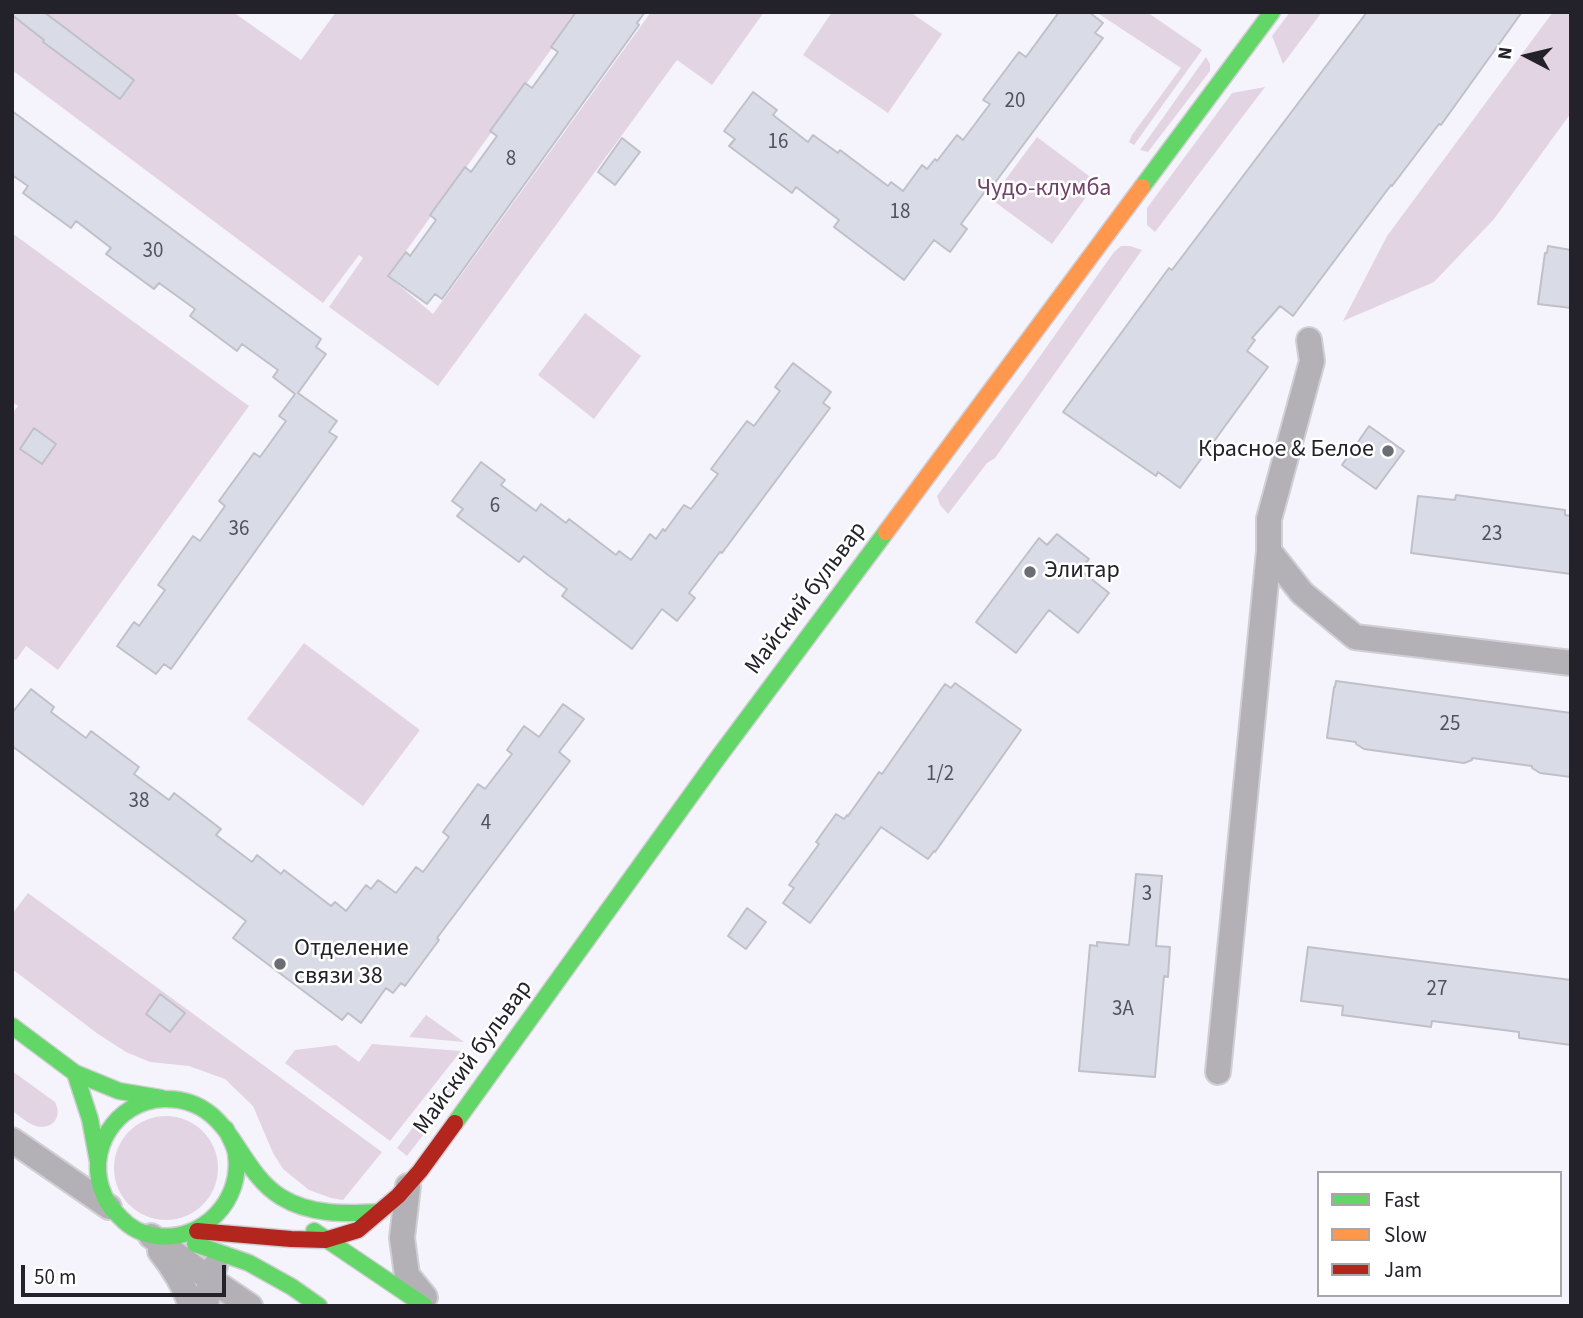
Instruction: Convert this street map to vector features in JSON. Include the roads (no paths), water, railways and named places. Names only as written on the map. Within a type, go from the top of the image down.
[{"type":"main road","name":"Майский бульвар","points":[[325,1240],[358,1230],[398,1196],[420,1171],[725,748],[1272,12]]},
{"type":"main road","points":[[12,1026],[75,1073],[119,1091],[185,1100],[207,1110],[226,1129],[257,1178],[279,1197],[296,1217],[325,1240],[425,1306]]},
{"type":"main road","points":[[75,1073],[90,1119],[100,1187],[111,1208],[152,1233],[221,1244],[290,1239],[325,1240]]},
{"type":"main road","points":[[98,1163],[104,1139],[118,1119],[137,1105],[161,1098]]},
{"type":"main road","points":[[197,1231],[217,1217],[231,1197],[236,1177],[236,1153],[226,1129]]},
{"type":"main road","points":[[279,1197],[307,1209],[343,1214],[379,1212]]},
{"type":"main road","points":[[152,1233],[197,1231],[275,1276],[319,1306]]},
{"type":"street","points":[[1218,1072],[1269,551],[1269,519],[1312,361],[1309,340]]},
{"type":"street","points":[[1269,551],[1302,593],[1355,637],[1571,663]]},
{"type":"street","points":[[12,1140],[111,1208]]},
{"type":"street","points":[[408,1186],[402,1238],[407,1276],[432,1306]]},
{"type":"street","points":[[206,1306],[210,1279],[231,1197]]},
{"type":"street","points":[[152,1233],[210,1279],[246,1302]]},
{"type":"street","points":[[152,1233],[159,1250],[176,1271],[191,1306]]},
{"type":"place","name":"Красное & Белое","points":[[1388,451]]},
{"type":"place","name":"Элитар","points":[[1030,572]]},
{"type":"place","name":"Отделение связи 38","points":[[280,964]]},
{"type":"park label","name":"Чудо-клумба","points":[[1044,190]]}]
